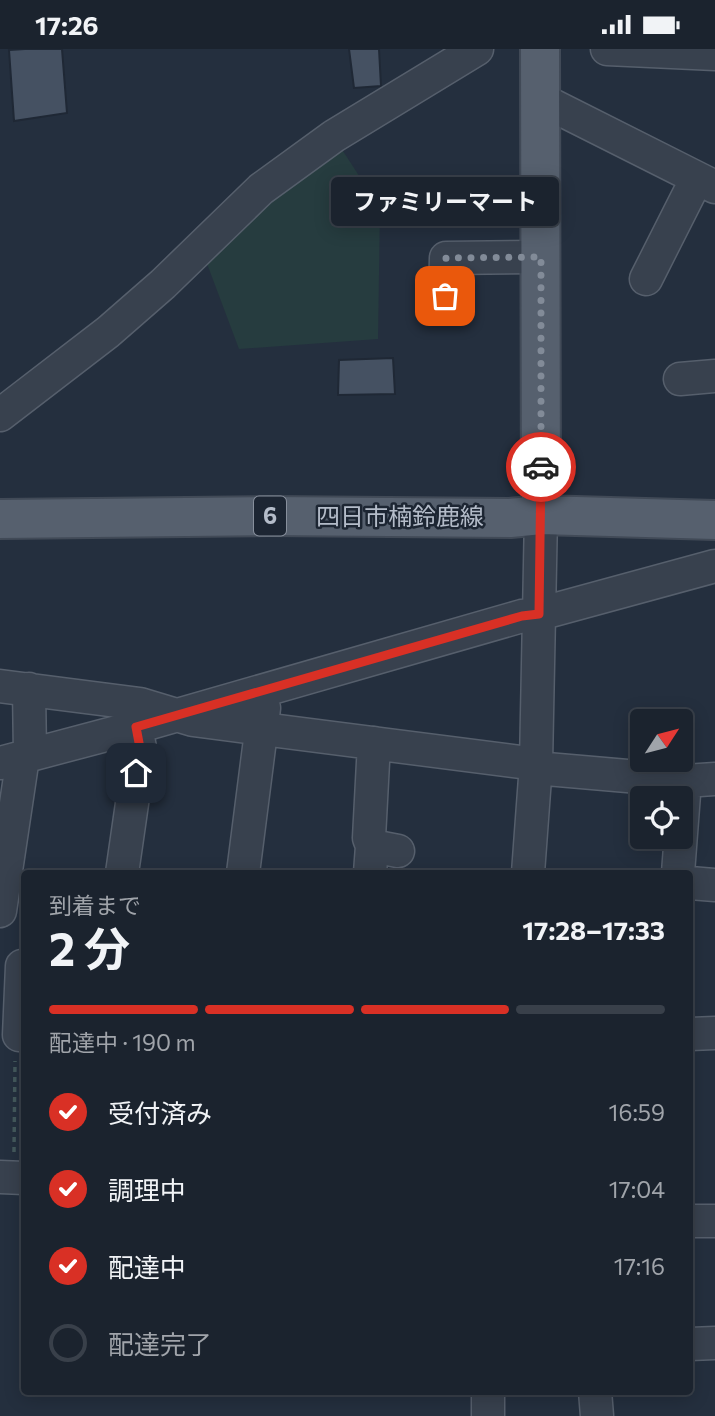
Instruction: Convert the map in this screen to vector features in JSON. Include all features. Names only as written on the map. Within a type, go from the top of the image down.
[{"type":"main road","points":[[540,49],[541,515]]},
{"type":"main road","name":"四日市楠鈴鹿線","points":[[0,519],[269,516],[510,518],[541,515],[715,520]]},
{"type":"street","points":[[0,415],[108,332],[163,284],[261,190],[334,136],[477,49]]},
{"type":"street","points":[[607,49],[715,54]]},
{"type":"street","points":[[540,99],[706,182],[646,279]]},
{"type":"street","points":[[445,296],[446,258],[541,257]]},
{"type":"street","points":[[680,379],[715,376]]},
{"type":"street","points":[[537,870],[535,766],[541,515]]},
{"type":"street","points":[[18,758],[177,716],[522,616],[539,614],[715,566]]},
{"type":"street","points":[[21,917],[0,913],[18,758],[14,688],[140,704],[193,720],[535,766],[700,780],[679,870]]},
{"type":"street","points":[[243,870],[266,689]]},
{"type":"street","points":[[122,870],[140,748],[136,727]]},
{"type":"street","points":[[374,743],[369,838],[380,857]]},
{"type":"street","points":[[693,883],[715,885]]},
{"type":"street","points":[[15,1035],[21,976]]},
{"type":"street","points":[[693,1034],[715,1033]]},
{"type":"street","points":[[693,1221],[715,1221]]},
{"type":"street","points":[[693,1344],[715,1343]]},
{"type":"street","points":[[488,1395],[488,1416]]},
{"type":"street","points":[[595,1395],[597,1416]]},
{"type":"path","points":[[13,1177],[15,1035]]},
{"type":"green space","points":[[341,148],[380,208],[378,339],[239,349],[203,253],[249,210]]},
{"type":"building","points":[[62,49],[67,113],[14,121],[9,50]]},
{"type":"building","points":[[349,49],[379,49],[381,86],[354,88]]},
{"type":"building","points":[[393,358],[395,394],[338,395],[339,360]]},
{"type":"way so far","points":[[445,296],[446,258],[541,257],[541,467]]},
{"type":"place","name":"ファミリーマート","points":[[445,296]]},
{"type":"route","points":[[136,773],[140,748],[136,727],[522,616],[539,614],[541,467]]}]
